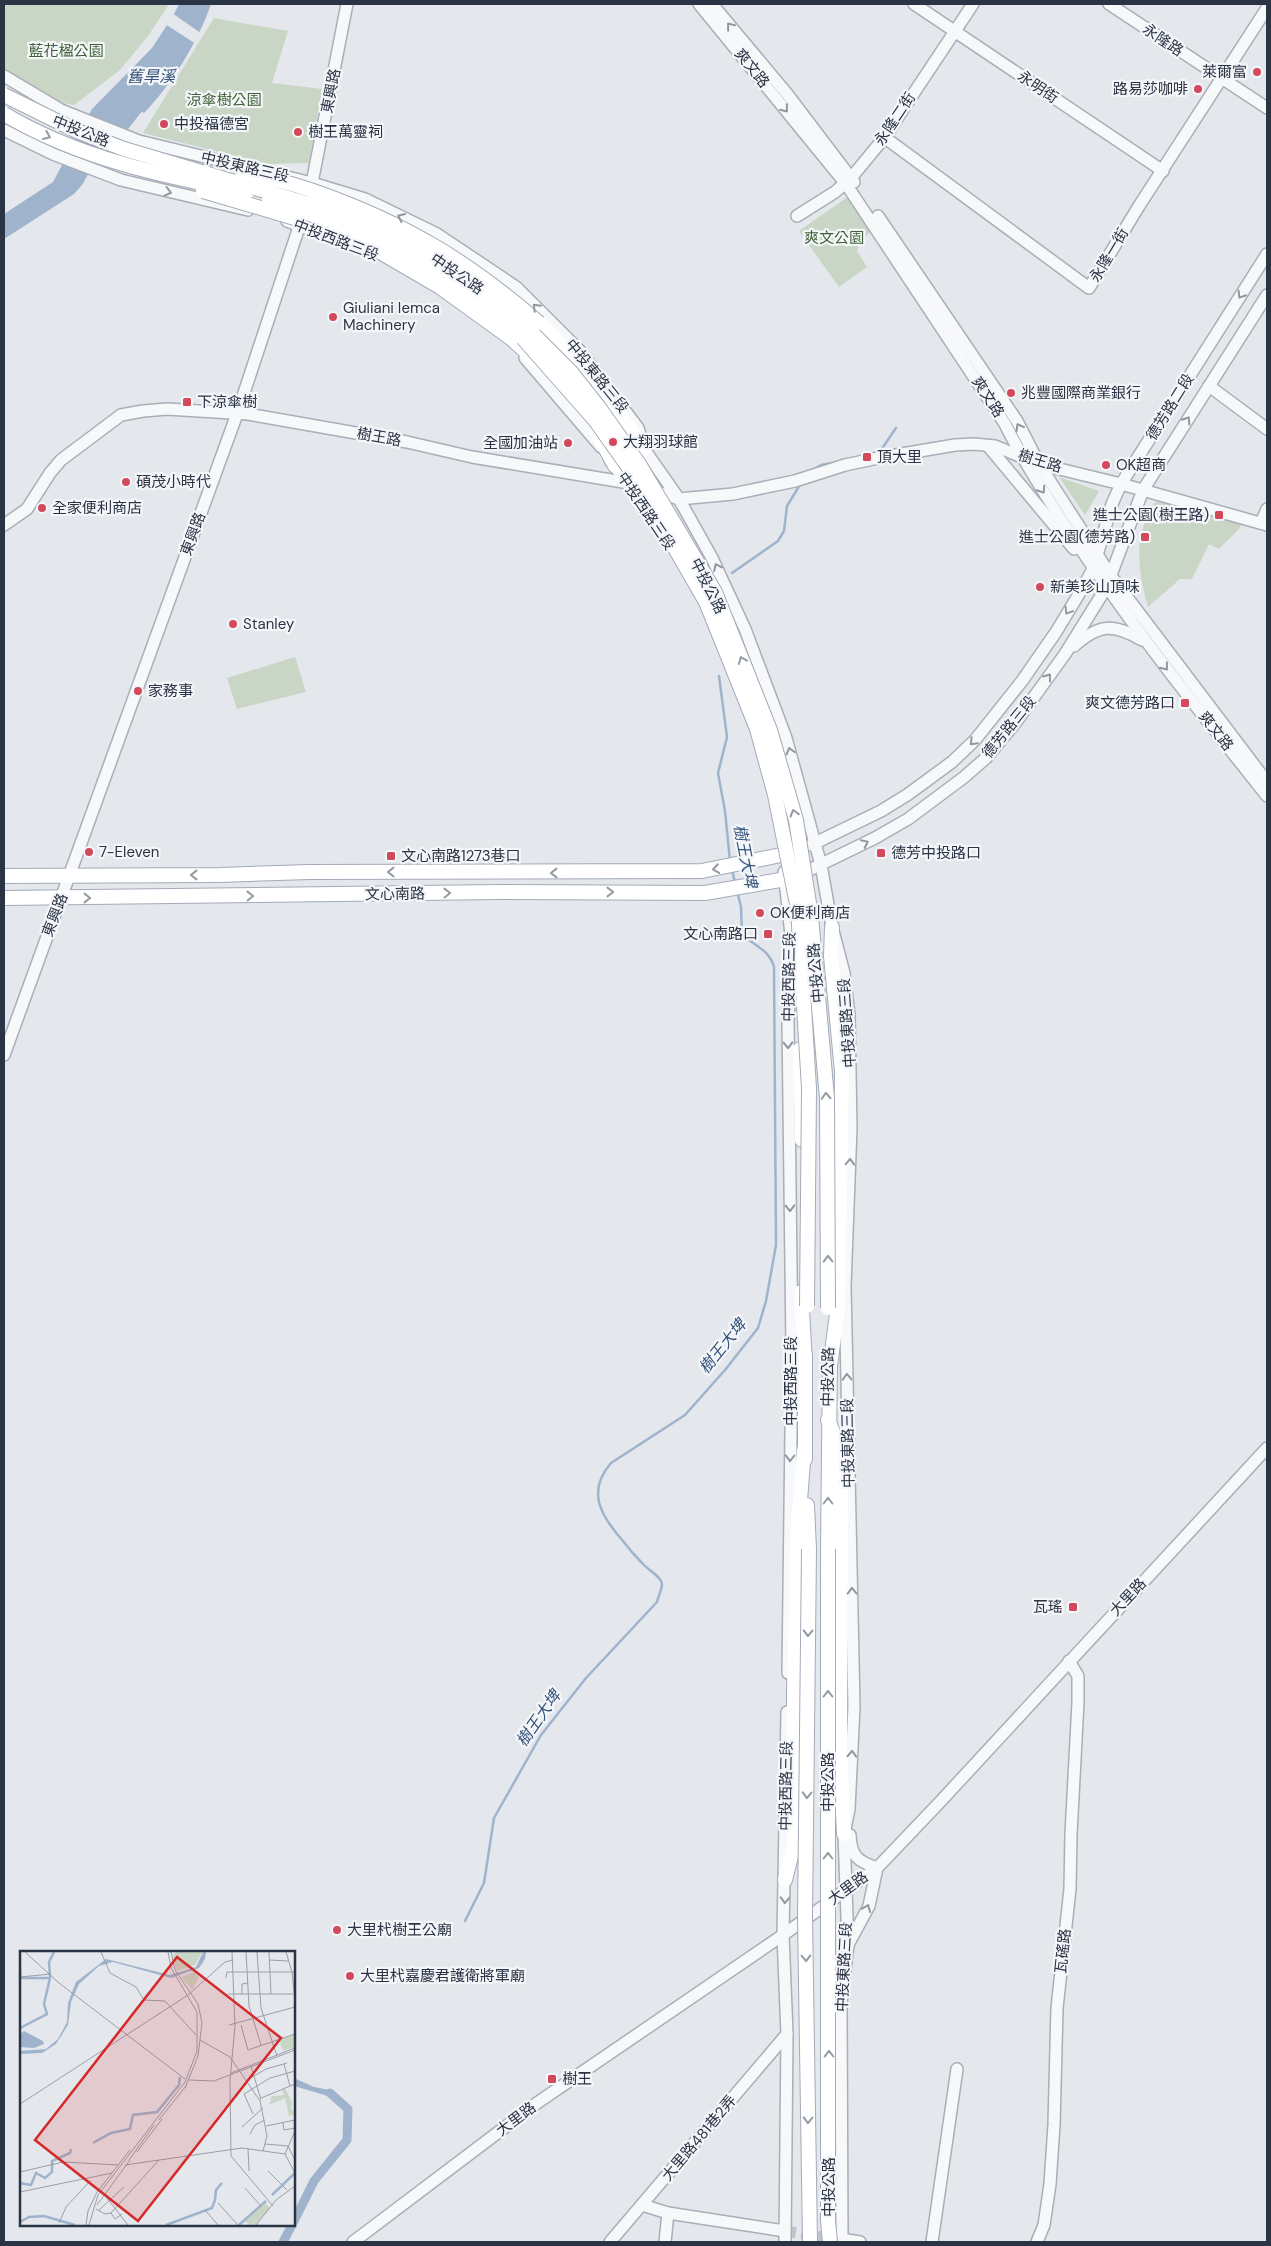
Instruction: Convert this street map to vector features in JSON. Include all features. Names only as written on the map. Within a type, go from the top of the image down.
[{"type":"main road","name":"中投公路","points":[[4,95],[77,131],[124,149],[349,216],[394,235],[418,248],[490,296],[571,372],[598,406],[639,464],[715,592],[770,730],[796,820],[811,916],[827,1098],[830,1366],[828,1420],[828,2221],[838,2241]]},
{"type":"main road","name":"中投公路","points":[[4,114],[96,157],[170,178],[248,192],[385,240],[480,302],[520,335],[595,420],[629,468],[706,602],[758,729],[776,795],[798,909],[809,1088],[808,1306],[804,1450],[809,1549],[805,1917],[810,2242]]},
{"type":"main road","points":[[236,181],[263,177],[310,190],[356,206],[412,232],[457,258],[511,298],[596,380],[644,450]]},
{"type":"main road","points":[[170,178],[216,196],[313,223],[380,252],[440,287],[513,340],[537,362],[591,423],[606,446],[615,466]]},
{"type":"main road","name":"文心南路","points":[[4,876],[220,875],[309,872],[702,871],[780,855]]},
{"type":"main road","name":"文心南路","points":[[4,898],[500,892],[705,893],[786,879]]},
{"type":"main road","points":[[830,1366],[838,1307],[842,1072],[831,956],[832,927]]},
{"type":"main road","points":[[792,944],[800,996],[801,1314],[805,1364]]},
{"type":"main road","points":[[828,1420],[841,1452],[840,1750],[844,1834]]},
{"type":"main road","points":[[785,1880],[794,1844],[794,1691],[798,1525],[804,1450]]},
{"type":"street","name":"東興路","points":[[4,1055],[237,414],[301,225],[312,182],[347,4]]},
{"type":"street","name":"爽文路","points":[[699,4],[848,181],[1005,424],[1021,456],[1106,588],[1267,796]]},
{"type":"street","name":"爽文路","points":[[712,4],[788,95],[1017,421],[1039,464],[1111,576],[1267,782]]},
{"type":"street","name":"永明街","points":[[914,4],[1163,171]]},
{"type":"street","name":"永隆二街","points":[[797,216],[848,181],[884,137],[973,4]]},
{"type":"street","name":"永隆路","points":[[1109,4],[1267,108]]},
{"type":"street","name":"永隆一街","points":[[884,137],[1089,288],[1126,226],[1267,8]]},
{"type":"street","name":"中投東路三段","points":[[4,76],[61,110],[152,144],[312,182],[365,200],[437,234],[516,287],[580,351],[638,428],[644,450],[679,499],[725,585],[745,629],[786,738],[816,843],[832,927],[844,973],[849,1015],[851,1128],[845,1286],[854,1707],[849,1808],[844,1834],[848,1944],[841,2003],[838,2241]]},
{"type":"street","name":"中投西路三段","points":[[4,130],[30,143],[121,180],[301,225],[374,254],[460,302],[529,361],[615,466],[658,526],[696,597],[747,718],[766,781],[786,879],[792,944],[788,1021],[792,1348],[783,1935],[787,2034],[785,2237]]},
{"type":"street","name":"德芳路二段","points":[[1093,568],[1112,504],[1121,484],[1267,254]]},
{"type":"street","name":"德芳路二段","points":[[1143,490],[1267,294]]},
{"type":"street","points":[[1209,386],[1267,429]]},
{"type":"street","name":"樹王路","points":[[4,525],[27,510],[50,473],[61,460],[121,415],[167,409],[248,414],[406,442],[472,457],[627,482],[679,499],[733,494],[795,481],[845,466],[926,449],[955,445],[988,446],[1021,456],[1039,464],[1121,484],[1264,524]]},
{"type":"street","points":[[988,446],[1064,538],[1093,568]]},
{"type":"street","name":"德芳路三段","points":[[786,879],[801,875],[875,838],[908,819],[963,778],[986,758],[1016,722],[1064,654],[1106,588],[1143,490]]},
{"type":"street","points":[[1264,524],[1267,508]]},
{"type":"street","name":"德芳路三段","points":[[780,855],[816,843],[881,811],[925,783],[975,740],[1022,681],[1056,632],[1093,568]]},
{"type":"street","points":[[696,597],[704,605],[714,606],[724,597],[725,585]]},
{"type":"street","points":[[1064,654],[1086,636],[1100,630],[1116,627],[1147,643]]},
{"type":"street","name":"大里路","points":[[353,2242],[537,2103],[783,1935],[877,1868],[1267,1448]]},
{"type":"street","name":"瓦磘路","points":[[1037,2242],[1044,2225],[1050,2184],[1054,2125],[1057,2008],[1070,1889],[1078,1676],[1069,1660]]},
{"type":"street","points":[[848,1944],[869,1906],[877,1868],[862,1863],[854,1856],[849,1808]]},
{"type":"street","name":"大里路481巷2弄","points":[[610,2242],[787,2034]]},
{"type":"street","points":[[932,2242],[957,2069]]},
{"type":"street","points":[[642,2206],[785,2237]]},
{"type":"street","points":[[665,2242],[668,2212]]},
{"type":"street","points":[[838,2241],[860,2242]]},
{"type":"green space","name":"藍花楹公園","points":[[4,4],[169,4],[148,36],[120,70],[74,105],[46,96],[28,86],[4,68]]},
{"type":"green space","name":"涼傘樹公園","points":[[214,18],[288,31],[272,83],[322,89],[309,163],[268,164],[143,133]]},
{"type":"green space","name":"爽文公園","points":[[849,196],[871,231],[859,244],[857,251],[867,267],[839,287],[799,231]]},
{"type":"green space","points":[[1059,477],[1099,491],[1085,515]]},
{"type":"green space","points":[[1160,496],[1243,522],[1238,530],[1219,549],[1209,544],[1192,579],[1180,579],[1148,607],[1141,578],[1139,550],[1145,522]]},
{"type":"green space","points":[[295,657],[306,692],[237,709],[227,678]]},
{"type":"water","name":"舊旱溪","points":[[179,4],[211,4],[199,33],[174,76],[144,113],[141,111],[145,105],[138,96],[127,104],[82,185],[74,194],[4,239],[4,214],[53,182],[92,109],[152,48]]},
{"type":"water","points":[[295,2078],[314,2087],[335,2091],[338,2099],[295,2086]]},
{"type":"pier","points":[[172,13],[202,34],[196,44],[165,24]]},
{"type":"waterway","name":"舊旱溪","points":[[106,144],[154,83]]},
{"type":"waterway","name":"樹王大埤","points":[[872,454],[881,450],[896,428]]},
{"type":"waterway","name":"樹王大埤","points":[[810,471],[821,465],[838,462]]},
{"type":"waterway","name":"樹王大埤","points":[[732,573],[778,541],[784,531],[787,506],[801,483]]},
{"type":"waterway","name":"樹王大埤","points":[[719,676],[727,737],[718,773],[725,811],[730,861]]},
{"type":"waterway","name":"樹王大埤","points":[[732,869],[735,883]]},
{"type":"waterway","name":"樹王大埤","points":[[465,1921],[484,1883],[494,1818],[541,1735],[586,1678],[657,1602],[661,1591],[662,1584],[659,1578],[633,1553],[615,1532],[603,1513],[599,1504],[598,1494],[603,1474],[611,1463],[685,1415],[725,1370],[758,1328],[766,1301],[776,1245],[774,967],[769,956],[742,934],[741,907],[737,891]]},
{"type":"waterway","name":"樹王大埤","points":[[295,2219],[314,2181],[347,2140],[348,2109],[330,2093]]},
{"type":"waterway","name":"樹王大埤","points":[[283,2242],[291,2226]]},
{"type":"tunnel","points":[[785,2231],[837,2239]]},
{"type":"place","name":"萊爾富","points":[[1257,72]]},
{"type":"place","name":"路易莎咖啡","points":[[1198,89]]},
{"type":"place","name":"中投福德宮","points":[[164,124]]},
{"type":"place","name":"樹王萬靈祠","points":[[298,132]]},
{"type":"place","name":"Giuliani Iemca Machinery","points":[[333,317]]},
{"type":"place","name":"兆豐國際商業銀行","points":[[1011,393]]},
{"type":"place","name":"下涼傘樹","points":[[187,402]]},
{"type":"place","name":"大翔羽球館","points":[[613,442]]},
{"type":"place","name":"全國加油站","points":[[568,443]]},
{"type":"place","name":"頂大里","points":[[867,457]]},
{"type":"place","name":"OK超商","points":[[1106,465]]},
{"type":"place","name":"碩茂小時代","points":[[126,482]]},
{"type":"place","name":"全家便利商店","points":[[42,508]]},
{"type":"place","name":"進士公園(樹王路)","points":[[1219,515]]},
{"type":"place","name":"進士公園(德芳路)","points":[[1145,537]]},
{"type":"place","name":"新美珍山頂味","points":[[1040,587]]},
{"type":"place","name":"Stanley","points":[[233,624]]},
{"type":"place","name":"家務事","points":[[138,691]]},
{"type":"place","name":"爽文德芳路口","points":[[1185,703]]},
{"type":"place","name":"7-Eleven","points":[[89,852]]},
{"type":"place","name":"德芳中投路口","points":[[881,853]]},
{"type":"place","name":"文心南路1273巷口","points":[[391,856]]},
{"type":"place","name":"OK便利商店","points":[[760,913]]},
{"type":"place","name":"文心南路口","points":[[768,934]]},
{"type":"place","name":"瓦瑤","points":[[1073,1607]]},
{"type":"place","name":"大里杙樹王公廟","points":[[337,1930]]},
{"type":"place","name":"大里杙嘉慶君護衛將軍廟","points":[[350,1976]]},
{"type":"place","name":"樹王","points":[[552,2079]]}]
